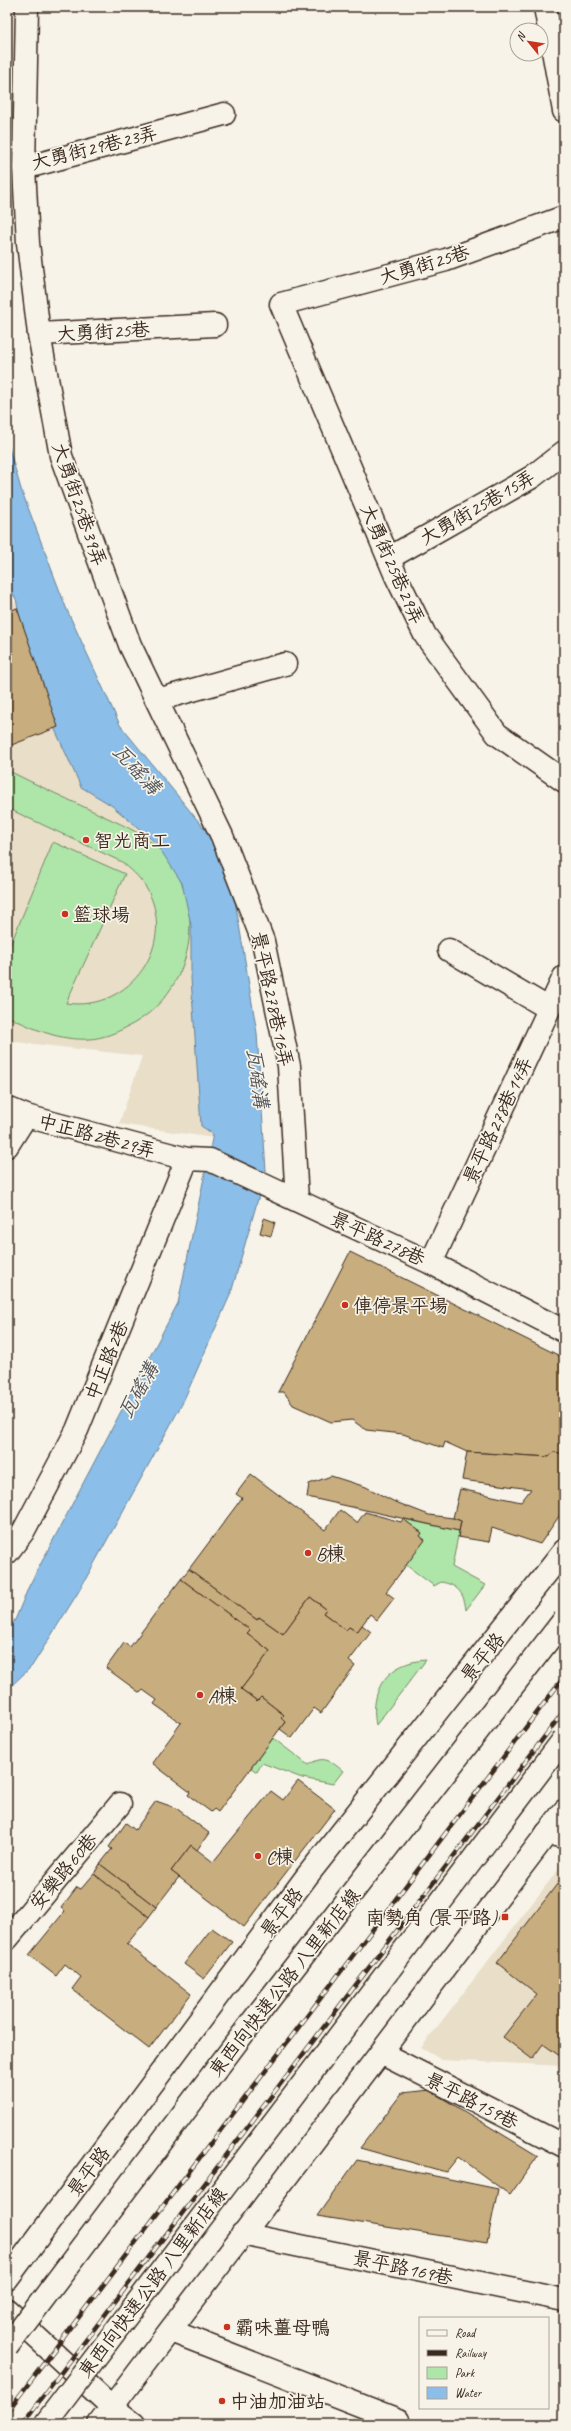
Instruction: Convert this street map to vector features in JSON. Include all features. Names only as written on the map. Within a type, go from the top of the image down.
[{"type":"main road","name":"大勇街29巷23弄","points":[[27,7],[24,168],[224,114]]},
{"type":"main road","points":[[545,7],[564,111]]},
{"type":"main road","name":"大勇街25巷39弄","points":[[24,168],[28,242],[39,334],[61,456],[130,645],[157,700]]},
{"type":"main road","name":"大勇街25巷","points":[[281,304],[446,260],[564,217]]},
{"type":"main road","name":"大勇街25巷29弄","points":[[281,304],[388,558],[425,635],[497,734],[564,782]]},
{"type":"main road","name":"大勇街25巷","points":[[39,334],[215,325]]},
{"type":"main road","name":"大勇街25巷15弄","points":[[388,558],[532,477],[564,452]]},
{"type":"main road","points":[[157,700],[285,664]]},
{"type":"main road","name":"景平路278巷16弄","points":[[157,700],[222,836],[264,940],[290,1066],[297,1200]]},
{"type":"main road","points":[[449,950],[548,1008]]},
{"type":"main road","name":"景平路278巷14弄","points":[[431,1263],[548,1008],[564,977]]},
{"type":"main road","points":[[7,1146],[16,1112]]},
{"type":"main road","name":"中正路2巷29弄","points":[[16,1112],[187,1159]]},
{"type":"main road","name":"景平路278巷","points":[[187,1159],[210,1160],[431,1263],[564,1331]]},
{"type":"main road","name":"中正路2巷","points":[[7,1553],[22,1532],[77,1430],[187,1159]]},
{"type":"main road","name":"景平路","points":[[7,2279],[307,1876],[564,1550]]},
{"type":"main road","name":"東西向快速公路 八里新店線","points":[[7,2347],[261,2010],[564,1620]]},
{"type":"main road","name":"東西向快速公路 八里新店線","points":[[45,2424],[564,1740]]},
{"type":"main road","name":"安樂路60巷","points":[[7,1939],[120,1804]]},
{"type":"main road","points":[[106,2416],[380,2053],[556,1835],[564,1811]]},
{"type":"main road","name":"景平路159巷","points":[[380,2053],[564,2146]]},
{"type":"main road","name":"景平路169巷","points":[[242,2234],[564,2300]]},
{"type":"main road","points":[[7,2310],[106,2416],[134,2424]]},
{"type":"main road","points":[[171,2331],[398,2420]]},
{"type":"shaded area","name":"智光商工","points":[[7,589],[33,637],[194,877],[214,1138],[119,1124],[142,1056],[7,1041]]},
{"type":"shaded area","points":[[7,1614],[15,1620],[7,1631]]},
{"type":"shaded area","points":[[564,1862],[564,2066],[442,2060],[421,2048]]},
{"type":"green space","points":[[7,770],[121,824],[145,838],[159,849],[176,871],[186,895],[190,921],[188,946],[181,971],[168,993],[150,1012],[127,1027],[114,1033],[100,1038],[68,1038],[37,1030],[7,1016],[7,953],[53,842],[125,874],[66,1003],[89,1003],[110,997],[128,985],[143,969],[152,950],[156,929],[154,908],[143,882],[122,862],[7,808]]},
{"type":"green space","points":[[403,1519],[459,1531],[452,1567],[485,1585],[466,1610],[462,1594],[452,1585],[441,1582],[434,1586],[406,1565],[424,1540],[420,1536],[422,1533]]},
{"type":"green space","points":[[426,1660],[376,1725],[376,1700],[379,1689],[384,1680],[401,1666]]},
{"type":"green space","points":[[273,1738],[308,1765],[318,1760],[326,1760],[343,1771],[333,1784],[302,1778],[262,1763],[257,1772],[251,1768]]},
{"type":"water","name":"瓦磘溝","points":[[7,441],[21,489],[67,610],[120,725],[208,833],[230,870],[257,1033],[266,1171],[231,1293],[182,1404],[79,1591],[32,1666],[7,1690],[7,1631],[15,1620],[29,1586],[178,1303],[213,1134],[201,1126],[191,978],[191,925],[182,883],[156,843],[111,805],[81,787],[52,723],[22,630],[16,599],[7,585]]},
{"type":"building","points":[[17,608],[58,727],[9,746],[7,741],[7,612]]},
{"type":"building","points":[[264,1218],[275,1222],[271,1236],[260,1233]]},
{"type":"building","name":"俥停景平場","points":[[350,1252],[564,1358],[564,1454],[553,1452],[549,1457],[467,1452],[445,1442],[443,1448],[403,1434],[366,1430],[352,1420],[331,1422],[293,1405],[284,1392],[278,1392]]},
{"type":"building","points":[[467,1452],[549,1457],[553,1452],[564,1454],[564,1509],[540,1544],[492,1528],[489,1542],[458,1537],[461,1521],[453,1518],[460,1489],[521,1502],[531,1489],[462,1480]]},
{"type":"building","name":"B棟","points":[[251,1474],[325,1530],[340,1510],[357,1523],[365,1512],[401,1522],[403,1519],[422,1533],[420,1536],[425,1540],[386,1592],[394,1598],[377,1620],[370,1614],[357,1632],[349,1627],[346,1630],[323,1613],[326,1609],[310,1597],[283,1634],[259,1617],[257,1620],[189,1569],[242,1498],[236,1494]]},
{"type":"building","points":[[331,1476],[366,1487],[393,1501],[429,1515],[453,1518],[461,1521],[459,1531],[307,1497],[309,1484]]},
{"type":"building","points":[[189,1569],[257,1620],[259,1617],[283,1634],[310,1597],[326,1609],[323,1613],[346,1630],[349,1627],[357,1632],[362,1625],[371,1632],[349,1661],[355,1666],[321,1713],[314,1708],[292,1738],[280,1729],[285,1722],[281,1718],[284,1715],[261,1697],[257,1701],[241,1689],[270,1651],[247,1633],[250,1630],[181,1579]]},
{"type":"building","name":"A棟","points":[[181,1579],[250,1630],[247,1633],[270,1651],[241,1689],[257,1701],[261,1697],[284,1715],[281,1718],[285,1722],[218,1812],[214,1809],[211,1812],[188,1795],[190,1792],[152,1763],[181,1723],[154,1704],[157,1700],[143,1690],[140,1693],[106,1668],[124,1643],[130,1647]]},
{"type":"building","name":"C棟","points":[[298,1781],[335,1809],[244,1927],[171,1871],[191,1845],[213,1862],[271,1791],[283,1800]]},
{"type":"building","points":[[156,1801],[176,1808],[209,1833],[197,1850],[191,1845],[171,1871],[179,1877],[156,1907],[100,1864],[112,1849],[109,1847],[126,1823],[135,1830]]},
{"type":"building","points":[[100,1864],[156,1907],[149,1917],[94,1874]]},
{"type":"building","points":[[94,1874],[149,1917],[127,1944],[191,1994],[149,2049],[72,1989],[81,1977],[65,1964],[56,1976],[29,1955],[65,1911],[61,1908],[77,1887],[81,1889]]},
{"type":"building","points":[[564,1875],[564,2059],[543,2044],[532,2059],[503,2037],[537,1994],[497,1963]]},
{"type":"building","points":[[212,1928],[232,1942],[204,1979],[184,1964]]},
{"type":"building","points":[[429,2090],[538,2156],[510,2195],[458,2157],[446,2172],[360,2148],[402,2093]]},
{"type":"building","points":[[357,2160],[498,2189],[487,2243],[317,2216]]},
{"type":"railway","points":[[7,2412],[564,1677]]},
{"type":"railway","points":[[22,2424],[564,1711]]},
{"type":"place","name":"智光商工","points":[[86,840]]},
{"type":"place","name":"籃球場","points":[[65,914]]},
{"type":"place","name":"俥停景平場","points":[[345,1305]]},
{"type":"place","name":"B棟","points":[[308,1553]]},
{"type":"place","name":"A棟","points":[[200,1695]]},
{"type":"place","name":"C棟","points":[[258,1856]]},
{"type":"place","name":"南勢角 (景平路)","points":[[505,1917]]},
{"type":"place","name":"霸味薑母鴨","points":[[227,2327]]},
{"type":"place","name":"中油加油站","points":[[222,2401]]}]
